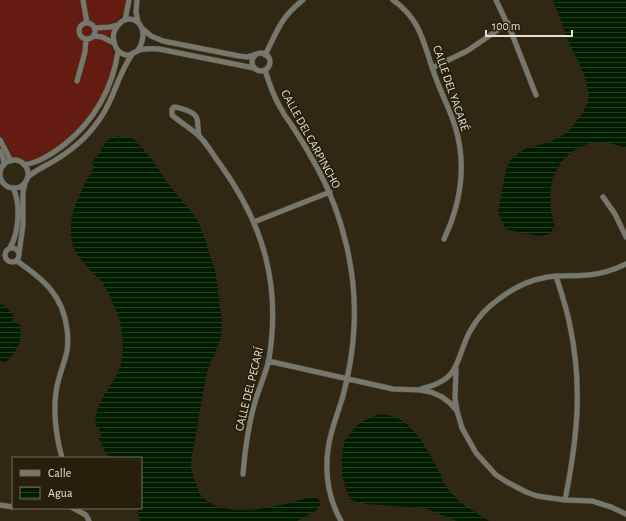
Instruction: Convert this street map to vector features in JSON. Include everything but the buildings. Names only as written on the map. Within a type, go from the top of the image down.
[{"type":"street","points":[[83,0],[87,23]]},
{"type":"street","points":[[125,20],[129,0]]},
{"type":"street","points":[[118,51],[126,55],[138,50],[158,49],[254,68],[259,71],[265,70],[269,67],[270,62],[265,55],[258,54],[247,57],[239,56],[163,42],[151,36],[138,22],[136,0]]},
{"type":"street","points":[[265,55],[280,23],[287,14],[303,0]]},
{"type":"street","name":"CALLE DEL YACARÉ","points":[[393,0],[403,8],[417,24],[432,68],[456,128],[461,158],[461,188],[452,222],[444,239]]},
{"type":"street","points":[[496,0],[508,23],[536,96]]},
{"type":"street","points":[[95,28],[118,25],[125,20],[134,19],[138,22]]},
{"type":"street","points":[[95,28],[92,24],[87,23],[80,27],[79,32],[82,37],[86,39],[94,36],[102,37],[114,43]]},
{"type":"street","points":[[432,68],[467,51],[508,23]]},
{"type":"street","points":[[4,165],[11,160],[24,164],[37,162],[51,155],[76,135],[86,124],[101,103],[114,74],[118,51],[114,43],[114,34],[118,25]]},
{"type":"street","points":[[94,36],[95,28]]},
{"type":"street","points":[[138,50],[142,42],[143,29]]},
{"type":"street","points":[[77,81],[85,52],[86,39]]},
{"type":"street","points":[[28,176],[58,159],[80,142],[96,124],[109,105],[126,62],[133,53]]},
{"type":"street","points":[[254,68],[253,60],[258,54]]},
{"type":"street","name":"CALLE DEL CARPINCHO","points":[[265,70],[280,108],[307,149],[330,192],[344,238],[352,279],[354,326],[352,348],[347,378],[330,438],[326,464],[332,504],[341,521]]},
{"type":"street","name":"CALLE DEL PECARÍ","points":[[199,136],[198,118],[196,115],[178,107],[174,107],[172,109],[172,115],[199,136],[226,173],[254,222],[265,253],[270,281],[273,315],[268,361],[250,419],[246,440],[243,474]]},
{"type":"street","points":[[0,140],[11,160]]},
{"type":"street","points":[[0,151],[4,165],[1,177],[5,184],[13,188],[25,183]]},
{"type":"street","points":[[17,261],[22,225],[23,192],[28,176],[28,172],[24,164]]},
{"type":"street","points":[[13,188],[17,202],[17,217],[14,239],[10,248],[2,257],[7,261],[17,261],[42,279],[57,298],[65,318],[68,345],[58,380],[54,408],[57,437],[62,457]]},
{"type":"street","points":[[254,222],[330,192]]},
{"type":"street","points":[[603,197],[615,214],[626,237]]},
{"type":"street","points":[[10,248],[16,249],[19,254]]},
{"type":"street","points":[[626,264],[614,270],[588,276],[556,276],[542,278],[518,286],[498,299],[477,320],[470,332],[456,368],[455,398],[457,412],[468,440],[476,453],[496,475],[526,492],[548,499],[592,501],[611,506],[626,514]]},
{"type":"street","points":[[556,276],[570,324],[578,379],[578,419],[565,500]]},
{"type":"street","points":[[268,361],[393,389],[431,392],[450,403],[457,412]]},
{"type":"street","points":[[420,390],[431,387],[446,379],[456,368]]},
{"type":"street","points":[[0,505],[12,507]]},
{"type":"street","points":[[75,509],[86,515]]},
{"type":"street","points":[[83,509],[89,521]]},
{"type":"shaded area","points":[[0,0],[127,0],[125,12],[115,23],[110,47],[115,57],[112,74],[105,90],[89,118],[57,147],[40,158],[25,161],[13,157],[0,135]]},
{"type":"water","points":[[553,0],[626,0],[626,148],[606,143],[592,143],[576,149],[565,158],[554,175],[550,195],[552,216],[555,226],[550,234],[539,236],[508,230],[505,228],[498,212],[506,170],[509,162],[523,150],[552,141],[568,132],[584,111],[588,101],[589,93],[582,69],[570,45]]},
{"type":"water","points":[[117,136],[131,138],[136,141],[153,161],[166,181],[197,219],[216,274],[222,322],[221,338],[208,369],[205,381],[191,462],[195,482],[200,494],[209,502],[234,510],[265,508],[309,497],[317,498],[321,502],[317,510],[297,521],[140,521],[137,509],[142,509],[142,457],[109,457],[98,437],[101,436],[99,428],[96,428],[97,411],[104,395],[118,372],[122,360],[123,346],[121,326],[106,288],[75,251],[71,228],[75,206],[90,174],[91,175],[92,173],[91,171],[94,169],[92,162],[99,154],[105,143]]},
{"type":"water","points":[[0,304],[8,308],[14,317],[12,321],[20,325],[20,341],[14,354],[6,362],[0,361]]},
{"type":"water","points":[[376,415],[388,415],[398,419],[416,433],[429,453],[444,483],[452,494],[467,507],[489,521],[457,521],[424,508],[366,504],[353,501],[349,497],[342,476],[344,442],[356,426]]}]
